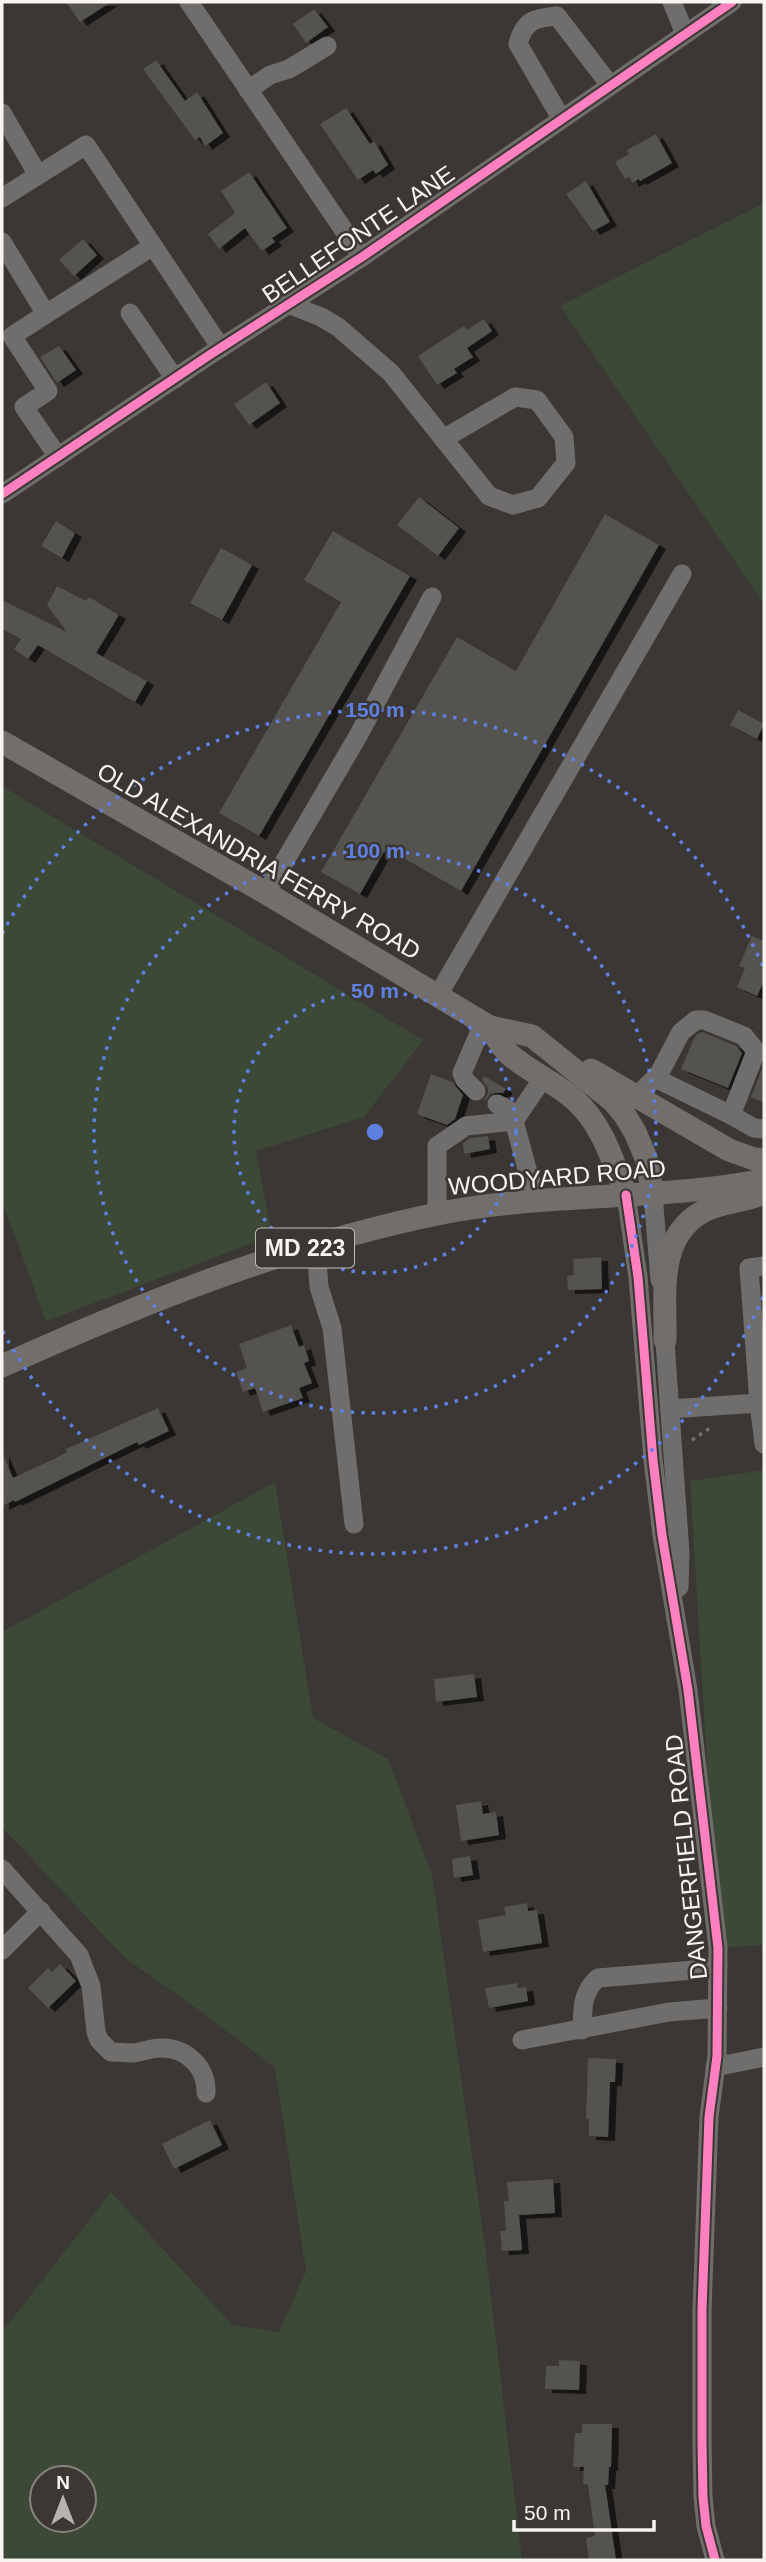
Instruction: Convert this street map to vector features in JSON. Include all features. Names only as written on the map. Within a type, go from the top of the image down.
[{"type":"main road","name":"OLD ALEXANDRIA FERRY ROAD","points":[[2,742],[266,893],[486,1026],[532,1036],[612,1101],[624,1114],[646,1158],[653,1194]]},
{"type":"main road","name":"OLD ALEXANDRIA FERRY ROAD","points":[[486,1026],[509,1053],[577,1101],[600,1130],[626,1195]]},
{"type":"main road","points":[[532,1036],[729,1150],[764,1160]]},
{"type":"main road","name":"WOODYARD ROAD","points":[[2,1366],[154,1300],[215,1277],[316,1245],[438,1214],[539,1201],[702,1190],[764,1180]]},
{"type":"main road","points":[[665,1340],[665,1268],[677,1236],[702,1212],[764,1193]]},
{"type":"street","points":[[189,2],[362,257]]},
{"type":"street","points":[[672,2],[685,34]]},
{"type":"street","name":"BELLEFONTE LANE","points":[[2,494],[362,257],[732,2]]},
{"type":"street","points":[[561,118],[518,44],[522,30],[536,18],[557,16],[610,85]]},
{"type":"street","points":[[248,90],[270,75],[289,69],[327,46]]},
{"type":"street","points":[[2,113],[38,175]]},
{"type":"street","points":[[2,198],[86,145],[221,348]]},
{"type":"street","points":[[2,242],[46,314]]},
{"type":"street","points":[[58,457],[24,407],[48,391],[12,336],[153,246]]},
{"type":"street","points":[[288,304],[338,327],[391,373],[443,439],[489,496],[513,505],[538,498],[566,463],[564,437],[537,400],[515,397],[443,439]]},
{"type":"street","points":[[130,313],[175,379]]},
{"type":"street","points":[[437,997],[682,574]]},
{"type":"street","points":[[266,893],[358,736],[432,597]]},
{"type":"street","points":[[637,1096],[654,1078],[681,1032],[696,1020],[704,1020],[744,1036],[755,1051],[731,1115]]},
{"type":"street","points":[[476,1091],[462,1073],[486,1026]]},
{"type":"street","points":[[438,1214],[437,1146],[466,1126],[516,1118],[544,1077]]},
{"type":"street","points":[[654,1078],[754,1128],[764,1129]]},
{"type":"street","points":[[497,1104],[516,1118],[539,1201]]},
{"type":"street","name":"DANGERFIELD ROAD","points":[[653,1194],[680,1553],[676,1616]]},
{"type":"street","name":"DANGERFIELD ROAD","points":[[626,1195],[638,1277],[657,1497],[689,1703],[717,1937],[718,2008],[709,2117],[702,2310],[704,2507],[715,2560]]},
{"type":"street","points":[[316,1245],[319,1287],[332,1328],[345,1464],[354,1524]]},
{"type":"street","points":[[764,1266],[749,1268],[759,1336],[759,1402],[764,1444]]},
{"type":"street","points":[[670,1409],[759,1402]]},
{"type":"street","points":[[2,1869],[79,1955],[91,1986],[92,2009],[99,2040],[111,2052],[131,2053],[161,2048],[183,2053],[198,2065],[204,2075],[206,2093]]},
{"type":"street","points":[[2,1950],[41,1911]]},
{"type":"street","points":[[582,2030],[588,1986],[598,1978],[718,1968]]},
{"type":"street","points":[[522,2040],[669,2012],[718,2008]]},
{"type":"street","points":[[715,2067],[764,2057]]},
{"type":"path","points":[[692,1440],[711,1426],[725,1426]]},
{"type":"green space","points":[[764,203],[764,604],[560,306]]},
{"type":"green space","points":[[2,786],[423,1040],[364,1117],[256,1151],[272,1236],[46,1321],[2,1201]]},
{"type":"green space","points":[[764,1470],[764,1945],[718,1948],[690,1481]]},
{"type":"green space","points":[[275,1482],[313,1718],[388,1759],[432,1874],[485,2246],[522,2560],[2,2560],[2,2332],[111,2192],[232,2325],[279,2332],[306,2271],[275,2068],[125,1958],[2,1827],[2,1632]]},
{"type":"building","points":[[66,2],[111,2],[80,22]]},
{"type":"building","points":[[314,9],[328,27],[306,43],[293,24]]},
{"type":"building","points":[[156,60],[185,101],[197,92],[223,133],[205,146],[200,137],[195,140],[143,69]]},
{"type":"building","points":[[346,108],[370,144],[374,141],[388,165],[376,174],[373,170],[358,180],[320,124]]},
{"type":"building","points":[[656,134],[672,163],[640,181],[639,179],[632,183],[629,177],[625,179],[615,162],[629,154],[627,150]]},
{"type":"building","points":[[249,172],[287,228],[272,238],[275,242],[262,251],[245,228],[219,249],[208,234],[235,213],[221,191]]},
{"type":"building","points":[[586,181],[610,222],[593,231],[566,194]]},
{"type":"building","points":[[83,239],[97,255],[74,276],[59,260]]},
{"type":"building","points":[[484,319],[492,331],[467,348],[473,357],[454,369],[457,373],[437,385],[418,356],[464,326],[467,330]]},
{"type":"building","points":[[59,346],[76,370],[57,383],[40,357]]},
{"type":"building","points":[[266,382],[280,403],[249,425],[234,404]]},
{"type":"building","points":[[419,497],[459,528],[438,556],[397,525]]},
{"type":"building","points":[[605,514],[659,545],[461,891],[386,848],[360,894],[321,872],[457,637],[516,671]]},
{"type":"building","points":[[56,521],[75,533],[62,558],[41,546]]},
{"type":"building","points":[[333,531],[410,576],[259,836],[219,813],[341,602],[304,580]]},
{"type":"building","points":[[221,548],[252,565],[222,620],[190,603]]},
{"type":"building","points":[[57,586],[86,601],[89,597],[119,615],[96,653],[147,681],[135,702],[38,645],[28,659],[14,649],[21,639],[2,629],[2,600],[67,632],[47,605]]},
{"type":"building","points":[[738,710],[764,724],[757,739],[730,725]]},
{"type":"building","points":[[752,936],[764,941],[764,981],[757,996],[737,987],[745,968],[739,966]]},
{"type":"building","points":[[702,1032],[736,1046],[742,1053],[728,1088],[681,1069],[696,1035]]},
{"type":"building","points":[[764,1064],[764,1103],[751,1097]]},
{"type":"building","points":[[431,1074],[452,1082],[463,1095],[455,1119],[447,1125],[417,1114]]},
{"type":"building","points":[[484,1076],[506,1089],[503,1093],[491,1093],[485,1101],[488,1087],[482,1080]]},
{"type":"building","points":[[488,1136],[490,1149],[464,1154],[463,1143],[470,1138]]},
{"type":"building","points":[[601,1257],[602,1289],[568,1290],[567,1276],[574,1275],[573,1259]]},
{"type":"building","points":[[291,1325],[299,1347],[304,1345],[309,1361],[304,1363],[312,1383],[299,1388],[303,1398],[263,1412],[255,1388],[243,1392],[236,1372],[247,1368],[239,1344]]},
{"type":"building","points":[[158,1408],[169,1431],[139,1445],[137,1442],[2,1506],[2,1452],[13,1478],[67,1452],[66,1449]]},
{"type":"building","points":[[474,1674],[477,1697],[436,1702],[434,1679]]},
{"type":"building","points":[[481,1801],[483,1814],[496,1812],[499,1835],[461,1841],[456,1805]]},
{"type":"building","points":[[470,1856],[473,1875],[454,1878],[452,1859]]},
{"type":"building","points":[[527,1903],[528,1911],[537,1910],[542,1943],[483,1952],[478,1920],[506,1915],[504,1907]]},
{"type":"building","points":[[60,1964],[76,1981],[48,2008],[28,1988],[48,1968],[52,1972]]},
{"type":"building","points":[[517,1983],[518,1988],[526,1987],[528,2001],[489,2008],[485,1988]]},
{"type":"building","points":[[588,2058],[616,2059],[615,2082],[610,2082],[608,2137],[589,2136],[589,2119],[586,2119]]},
{"type":"building","points":[[210,2120],[222,2145],[174,2169],[162,2144]]},
{"type":"building","points":[[553,2179],[555,2213],[519,2215],[522,2250],[502,2251],[500,2231],[506,2231],[504,2201],[509,2201],[507,2182]]},
{"type":"building","points":[[559,2360],[580,2361],[579,2390],[545,2389],[546,2366],[559,2366]]},
{"type":"building","points":[[582,2424],[612,2424],[611,2467],[608,2485],[605,2485],[616,2560],[589,2560],[586,2538],[595,2536],[588,2485],[583,2484],[584,2467],[573,2467],[575,2433],[582,2433]]},
{"type":"cycle path","points":[[2,494],[362,257],[732,2]]},
{"type":"cycle path","points":[[626,1195],[638,1277],[662,1535],[688,1690],[718,1948],[717,2056],[709,2117],[702,2310],[703,2497],[706,2526],[715,2560]]}]
